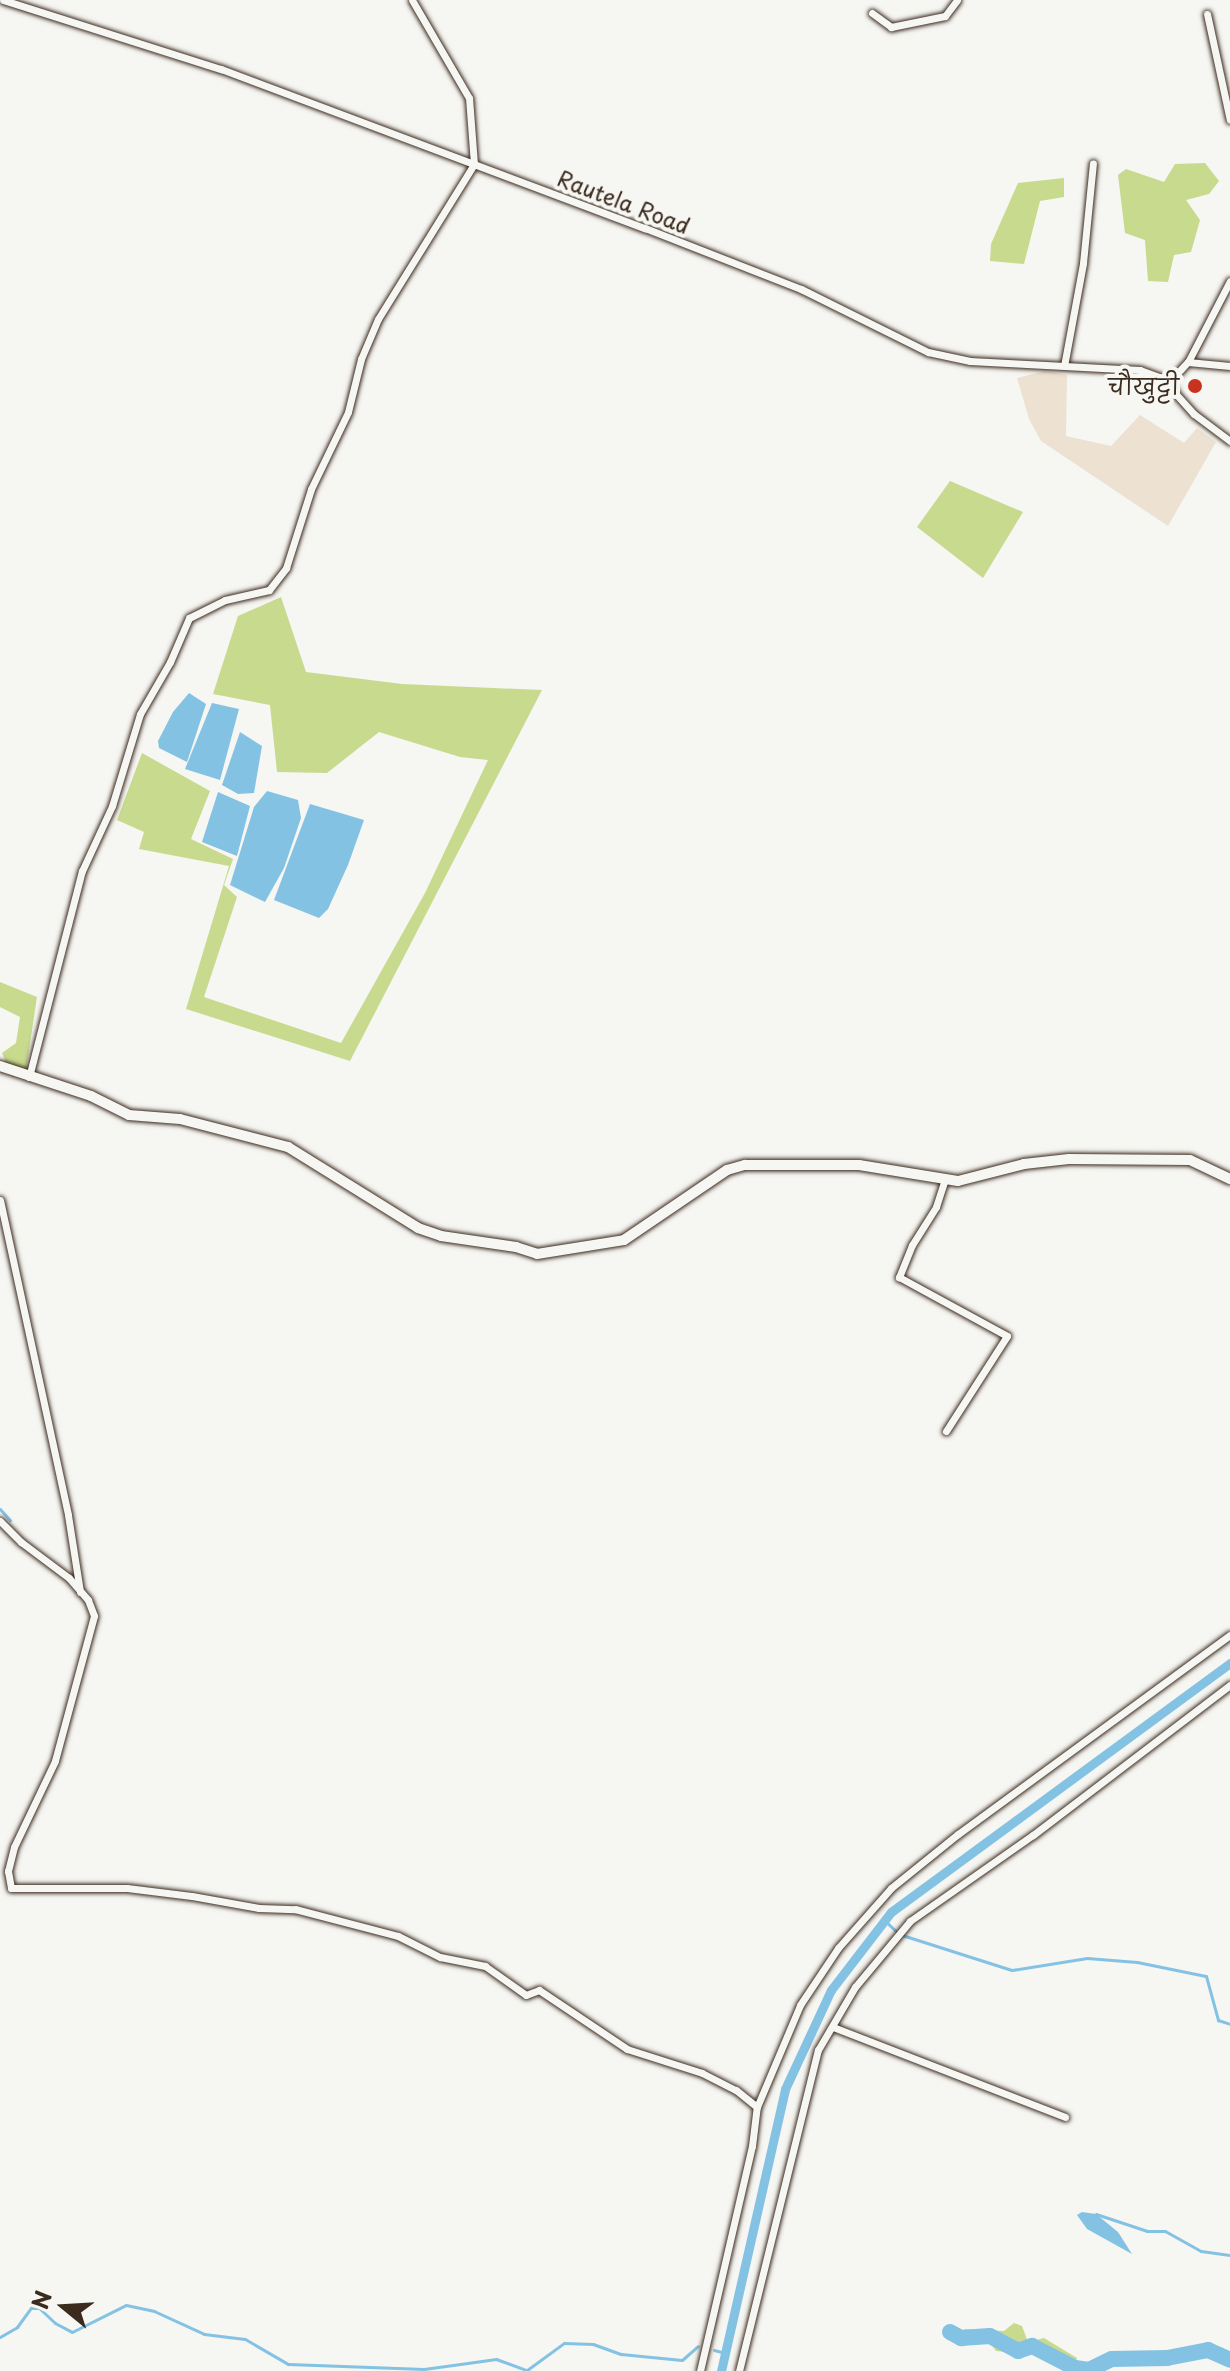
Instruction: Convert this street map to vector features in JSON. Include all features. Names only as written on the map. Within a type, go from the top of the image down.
[{"type":"street","name":"Rautela Road","points":[[3,0],[221,69],[474,164],[801,289],[928,352],[970,361],[1140,370],[1170,381]]},
{"type":"street","points":[[29,1077],[82,871],[112,806],[133,727],[166,671],[189,618],[225,600],[269,590],[286,568],[311,489],[348,412],[361,359],[378,319],[474,164],[469,98],[412,0]]},
{"type":"street","points":[[872,13],[891,27],[945,16],[957,0]]},
{"type":"street","points":[[1207,14],[1230,120]]},
{"type":"street","points":[[1064,366],[1083,263],[1093,163]]},
{"type":"street","points":[[1230,281],[1188,362],[1170,381],[1175,393],[1194,414],[1230,441]]},
{"type":"street","points":[[1188,362],[1230,366]]},
{"type":"street","points":[[0,1066],[91,1096],[129,1115],[180,1119],[288,1147],[418,1228],[441,1236],[516,1247],[537,1254],[624,1240],[727,1170],[745,1165],[859,1165],[958,1181],[1024,1164],[1069,1159],[1190,1160],[1230,1179]]},
{"type":"street","points":[[945,1179],[936,1207],[912,1245],[899,1277],[1007,1336],[946,1431]]},
{"type":"street","points":[[0,1200],[68,1515],[80,1592]]},
{"type":"street","points":[[0,1521],[21,1542],[69,1578],[94,1616],[89,1644],[55,1761],[14,1847],[8,1871],[11,1888]]},
{"type":"street","points":[[700,2371],[752,2146],[757,2107],[800,2005],[838,1948],[891,1888],[958,1834],[1230,1635]]},
{"type":"street","points":[[739,2371],[818,2050],[855,1987],[910,1921],[1033,1835],[1230,1685]]},
{"type":"street","points":[[0,1888],[127,1888],[259,1908],[295,1909],[398,1936],[440,1957],[485,1966],[526,1995],[539,1990],[627,2049],[702,2073],[736,2090],[757,2107]]},
{"type":"street","points":[[833,2027],[1065,2117]]},
{"type":"shaded area","points":[[1045,371],[1067,375],[1066,436],[1111,446],[1140,415],[1184,443],[1197,428],[1216,442],[1168,526],[1041,441],[1029,419],[1017,378]]},
{"type":"green space","points":[[1205,163],[1219,181],[1209,194],[1186,200],[1200,220],[1191,252],[1174,255],[1168,282],[1148,281],[1145,240],[1125,233],[1118,175],[1126,169],[1164,182],[1175,164]]},
{"type":"green space","points":[[1064,178],[1064,197],[1040,201],[1024,264],[990,261],[991,244],[1018,183]]},
{"type":"green space","points":[[950,481],[1023,512],[983,578],[917,527]]},
{"type":"green space","points":[[281,597],[306,672],[402,684],[542,690],[350,1061],[186,1009],[229,866],[139,849],[144,832],[117,820],[142,753],[210,791],[191,839],[233,859],[224,885],[237,897],[204,997],[341,1043],[425,893],[488,760],[460,757],[379,732],[327,773],[277,772],[270,705],[213,694],[238,616]]},
{"type":"green space","points":[[0,982],[37,997],[26,1070],[12,1077],[2,1053],[16,1043],[20,1017],[0,1007]]},
{"type":"green space","points":[[1014,2323],[1022,2326],[1028,2342],[1044,2338],[1077,2358],[1072,2369],[1034,2350],[1016,2353],[996,2351],[990,2343],[964,2343],[964,2329],[1004,2331]]},
{"type":"water","points":[[189,693],[206,704],[187,762],[159,748],[158,741],[173,712]]},
{"type":"water","points":[[212,703],[239,709],[220,780],[185,769]]},
{"type":"water","points":[[240,732],[262,746],[254,793],[238,794],[222,785]]},
{"type":"water","points":[[267,791],[298,800],[301,818],[284,868],[265,902],[230,885],[254,807]]},
{"type":"water","points":[[218,792],[250,806],[237,856],[202,842]]},
{"type":"water","points":[[310,804],[364,820],[328,909],[319,918],[274,900]]},
{"type":"water","points":[[1082,2212],[1096,2214],[1118,2232],[1132,2254],[1087,2229],[1077,2215]]},
{"type":"waterway","points":[[0,1509],[10,1520]]},
{"type":"waterway","points":[[721,2371],[785,2089],[831,1990],[891,1912],[1230,1663]]},
{"type":"waterway","points":[[884,1920],[896,1931]]},
{"type":"waterway","points":[[902,1935],[1012,1970],[1087,1958],[1137,1962],[1206,1976],[1218,2020],[1230,2024]]},
{"type":"waterway","points":[[1096,2214],[1147,2231],[1165,2231],[1201,2251],[1230,2255]]},
{"type":"waterway","points":[[0,2337],[17,2327],[31,2308],[39,2308],[55,2323],[72,2332],[126,2305],[154,2311],[204,2334],[245,2339],[288,2364],[424,2369],[496,2359],[527,2370],[564,2343],[593,2344],[621,2354],[682,2360],[698,2346]]},
{"type":"waterway","points":[[950,2332],[961,2338],[990,2336],[1018,2351],[1032,2346],[1075,2368],[1089,2370],[1112,2359],[1167,2358],[1208,2350],[1230,2360]]},
{"type":"waterway","points":[[714,2350],[725,2353]]},
{"type":"place","name":"चौखुट्टी","points":[[1195,386]]}]
